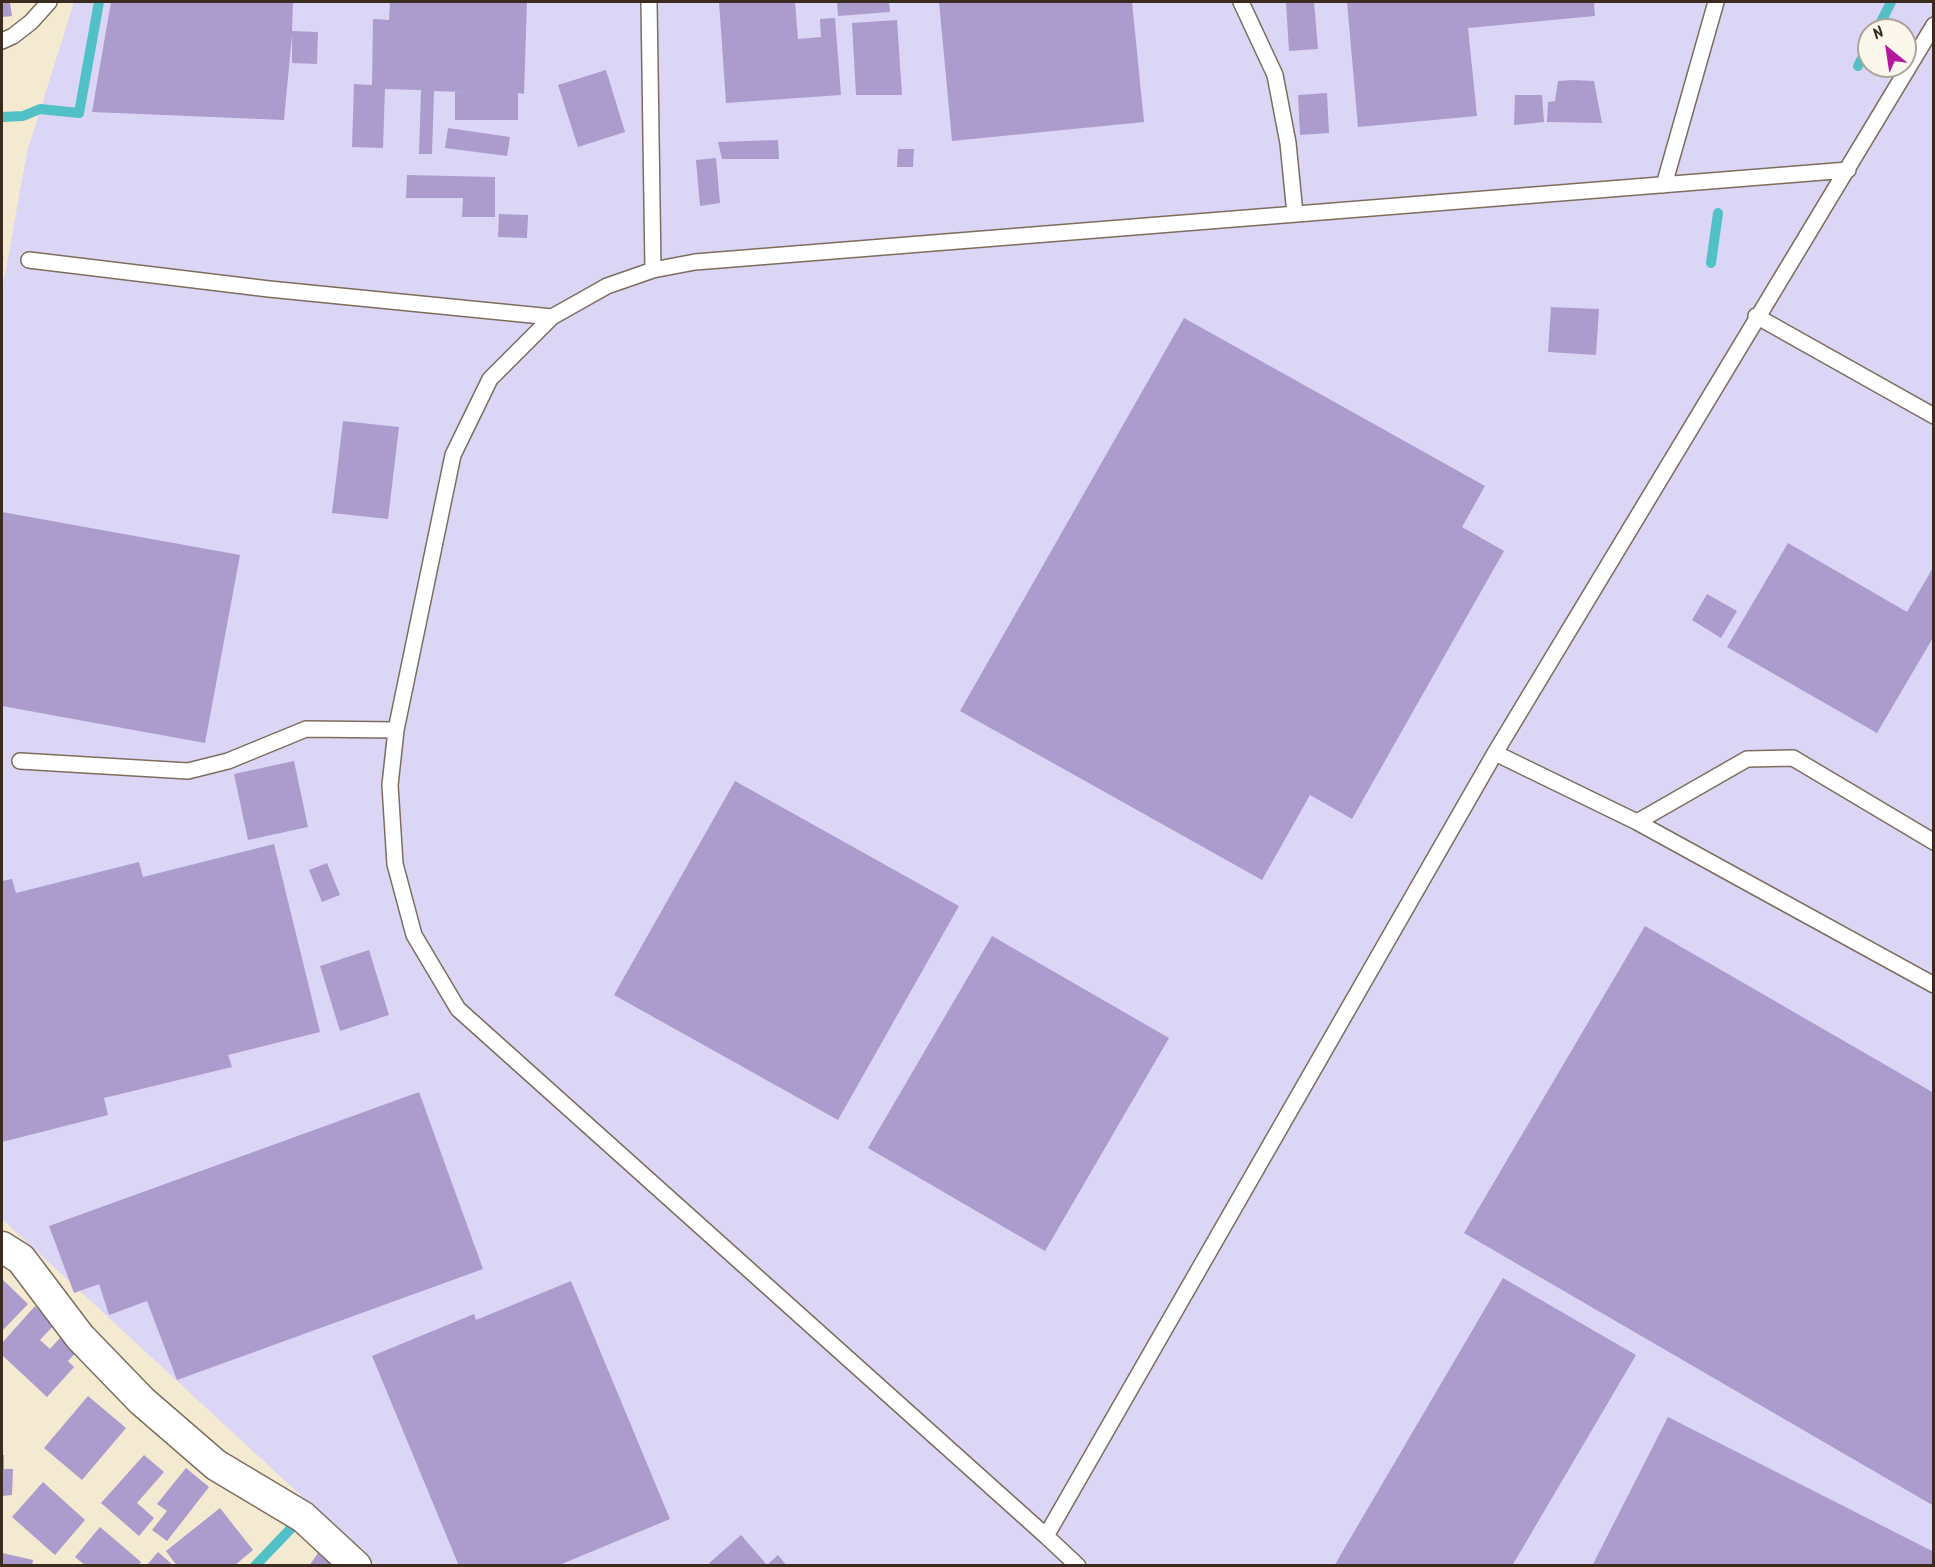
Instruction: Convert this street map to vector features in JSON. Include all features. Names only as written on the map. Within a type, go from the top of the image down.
[{"type":"street","points":[[2,1247],[21,1259],[80,1337],[142,1401],[216,1465],[303,1516],[356,1566]]},
{"type":"lane","points":[[2,41],[13,36],[31,22],[49,2]]},
{"type":"lane","points":[[649,2],[653,270]]},
{"type":"lane","points":[[1241,2],[1275,75],[1288,143],[1295,214]]},
{"type":"lane","points":[[1664,185],[1716,2]]},
{"type":"lane","points":[[1046,1536],[1495,753],[1756,316],[1848,170],[1934,25]]},
{"type":"lane","points":[[1078,1566],[458,1009],[414,935],[395,864],[390,784],[396,730],[453,455],[490,379],[552,317],[607,286],[653,270],[695,262],[1848,170]]},
{"type":"lane","points":[[29,260],[269,289],[552,317]]},
{"type":"lane","points":[[1756,316],[1934,416]]},
{"type":"lane","points":[[20,761],[188,771],[228,761],[306,729],[396,730]]},
{"type":"lane","points":[[1495,753],[1637,822],[1934,985]]},
{"type":"lane","points":[[1637,822],[1747,759],[1793,758],[1934,842]]},
{"type":"shaded area","points":[[74,2],[1933,2],[1933,1565],[376,1565],[2,1219],[2,291],[27,152]]},
{"type":"building","points":[[2,2],[10,2],[12,16],[2,17]]},
{"type":"building","points":[[111,2],[293,2],[292,31],[318,32],[317,64],[292,63],[292,35],[284,120],[92,112]]},
{"type":"building","points":[[390,2],[527,2],[524,94],[518,93],[518,120],[455,120],[455,92],[463,92],[434,91],[432,154],[419,154],[421,90],[385,89],[383,148],[352,147],[354,84],[372,85],[373,19],[389,20]]},
{"type":"building","points":[[719,2],[795,2],[798,39],[821,37],[820,19],[835,18],[841,95],[726,103]]},
{"type":"building","points":[[837,2],[889,2],[890,12],[838,16]]},
{"type":"building","points":[[939,2],[1132,2],[1144,122],[952,141]]},
{"type":"building","points":[[1286,2],[1314,2],[1318,49],[1289,51]]},
{"type":"building","points":[[1347,2],[1594,2],[1595,16],[1468,28],[1477,116],[1358,127]]},
{"type":"building","points":[[897,20],[902,95],[856,95],[852,23]]},
{"type":"building","points":[[606,70],[625,132],[578,147],[558,85]]},
{"type":"building","points":[[1558,81],[1594,81],[1602,123],[1547,122],[1548,102],[1555,101]]},
{"type":"building","points":[[1327,93],[1329,133],[1300,135],[1298,95]]},
{"type":"building","points":[[1515,95],[1542,95],[1544,122],[1514,125]]},
{"type":"building","points":[[448,128],[510,137],[507,156],[445,148]]},
{"type":"building","points":[[778,140],[779,159],[722,159],[718,142]]},
{"type":"building","points":[[898,149],[914,149],[913,167],[897,167]]},
{"type":"building","points":[[716,158],[720,203],[700,206],[696,160]]},
{"type":"building","points":[[407,175],[495,177],[495,217],[462,217],[463,198],[406,198]]},
{"type":"building","points":[[499,214],[528,215],[527,238],[498,237]]},
{"type":"building","points":[[1551,307],[1599,309],[1596,355],[1548,352]]},
{"type":"building","points":[[1184,318],[1485,486],[1462,527],[1504,551],[1352,819],[1310,795],[1262,880],[960,711]]},
{"type":"building","points":[[343,421],[399,427],[388,519],[332,513]]},
{"type":"building","points":[[2,512],[240,555],[205,743],[2,706]]},
{"type":"building","points":[[1788,543],[1907,612],[1934,566],[1934,636],[1877,733],[1727,647]]},
{"type":"building","points":[[1707,594],[1737,611],[1721,638],[1692,620]]},
{"type":"building","points":[[294,761],[308,827],[248,840],[234,774]]},
{"type":"building","points":[[735,781],[959,906],[838,1120],[614,995]]},
{"type":"building","points":[[274,844],[320,1032],[228,1055],[232,1067],[104,1098],[108,1115],[2,1142],[2,881],[12,879],[16,893],[139,862],[143,877]]},
{"type":"building","points":[[327,863],[340,895],[322,902],[309,870]]},
{"type":"building","points":[[1645,926],[1934,1093],[1934,1506],[1464,1233]]},
{"type":"building","points":[[992,936],[1169,1038],[1045,1251],[868,1148]]},
{"type":"building","points":[[369,950],[389,1015],[340,1031],[320,966]]},
{"type":"building","points":[[419,1092],[483,1269],[177,1380],[147,1301],[109,1315],[99,1284],[74,1293],[49,1226]]},
{"type":"building","points":[[1503,1278],[1636,1355],[1512,1566],[1334,1566]]},
{"type":"building","points":[[2,1279],[28,1304],[2,1331]]},
{"type":"building","points":[[571,1281],[670,1519],[557,1566],[459,1566],[372,1356],[474,1314],[476,1320]]},
{"type":"building","points":[[35,1306],[55,1324],[40,1340],[50,1349],[66,1331],[82,1346],[68,1361],[74,1367],[47,1397],[2,1355],[2,1343]]},
{"type":"building","points":[[88,1396],[126,1428],[82,1480],[44,1448]]},
{"type":"building","points":[[1668,1417],[1934,1552],[1934,1566],[1592,1566]]},
{"type":"building","points":[[2,1455],[4,1455],[4,1469],[13,1469],[12,1495],[2,1496]]},
{"type":"building","points":[[144,1455],[164,1472],[137,1503],[154,1518],[139,1536],[101,1503]]},
{"type":"building","points":[[186,1468],[209,1487],[167,1541],[152,1530],[167,1511],[157,1504]]},
{"type":"building","points":[[43,1482],[85,1520],[55,1555],[12,1517]]},
{"type":"building","points":[[220,1508],[253,1550],[234,1566],[177,1566],[166,1551]]},
{"type":"building","points":[[100,1527],[141,1562],[138,1566],[86,1566],[75,1557]]},
{"type":"building","points":[[741,1535],[767,1565],[778,1555],[787,1566],[706,1566]]},
{"type":"building","points":[[158,1552],[174,1566],[146,1566]]},
{"type":"building","points":[[2,1553],[33,1560],[32,1566],[2,1566]]},
{"type":"building","points":[[318,1553],[335,1566],[309,1566]]},
{"type":"waterway","points":[[2,117],[23,116],[40,109],[79,113],[99,2]]},
{"type":"waterway","points":[[1883,18],[1891,2]]},
{"type":"waterway","points":[[1711,263],[1718,213]]},
{"type":"waterway","points":[[255,1566],[300,1519]]}]
